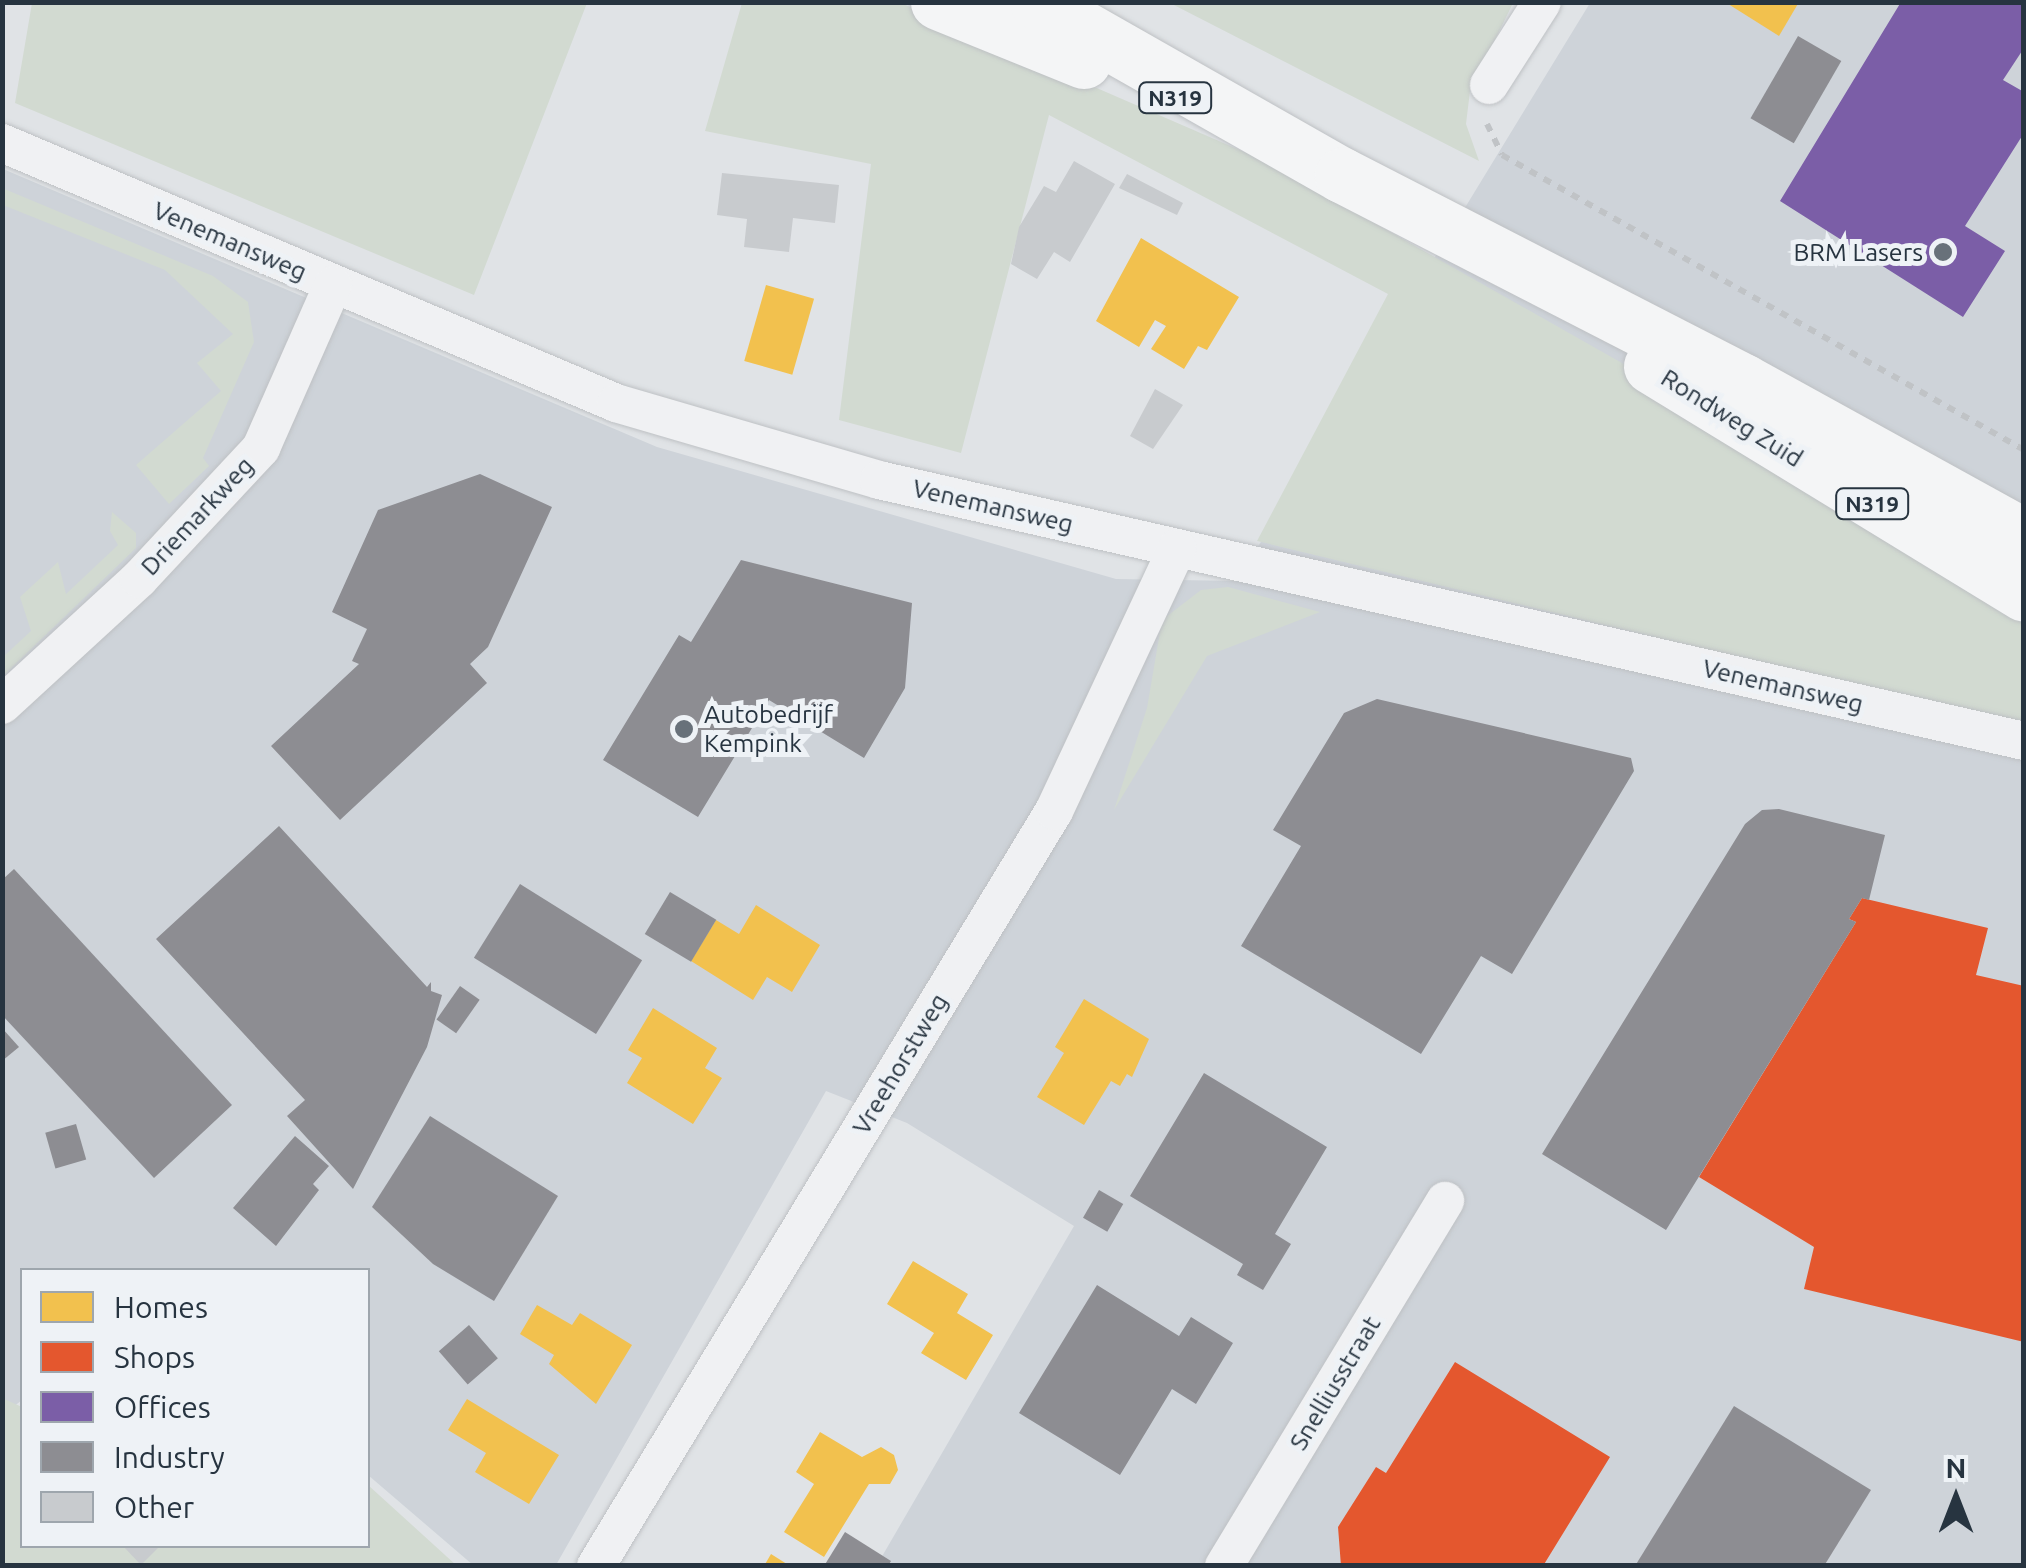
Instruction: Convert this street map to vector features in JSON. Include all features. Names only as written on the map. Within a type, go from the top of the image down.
[{"type":"main road","name":"Rondweg Zuid","points":[[938,2],[1180,100],[1342,175]]},
{"type":"main road","name":"Rondweg Zuid","points":[[1037,2],[1342,175],[1743,381],[2024,536]]},
{"type":"main road","name":"Rondweg Zuid","points":[[1447,230],[1720,413],[2024,594]]},
{"type":"street","points":[[1488,85],[1542,2]]},
{"type":"street","name":"Venemansweg","points":[[2,143],[616,403],[879,480],[2024,742]]},
{"type":"street","name":"Driemarkweg","points":[[2,705],[139,579],[260,448],[333,285]]},
{"type":"street","name":"Vreehorstweg","points":[[596,1566],[1054,810],[1178,548]]},
{"type":"street","name":"Snelliusstraat","points":[[1224,1566],[1446,1202]]},
{"type":"path","points":[[1488,85],[1487,128],[1502,155],[2024,450]]},
{"type":"shaded area","points":[[32,2],[587,3],[474,295],[15,103]]},
{"type":"shaded area","points":[[742,3],[901,3],[1265,161],[1689,401],[2023,614],[2023,726],[1257,541],[1388,294],[1049,115],[961,453],[839,420],[871,164],[705,131]]},
{"type":"shaded area","points":[[1170,3],[1513,3],[1470,91],[1466,124],[1479,161]]},
{"type":"shaded area","points":[[1590,3],[2023,3],[2023,1565],[877,1565],[1074,1226],[907,1123],[826,1091],[556,1565],[473,1565],[370,1477],[370,1268],[20,1268],[20,1402],[3,1415],[3,169],[657,447],[1116,579],[1237,581]]},
{"type":"shaded area","points":[[2,188],[213,276],[248,302],[254,342],[203,458],[209,466],[169,504],[136,465],[221,391],[197,363],[233,334],[165,270],[3,205]]},
{"type":"shaded area","points":[[112,512],[136,533],[136,548],[3,676],[3,657],[31,631],[20,597],[58,562],[66,594],[118,545],[110,531]]},
{"type":"shaded area","points":[[1228,587],[1320,612],[1207,656],[1114,810],[1147,708],[1162,620],[1201,590]]},
{"type":"shaded area","points":[[2,1398],[20,1406],[20,1548],[370,1548],[370,1487],[456,1565],[3,1565]]},
{"type":"building: Homes","points":[[1725,2],[1799,2],[1779,36]]},
{"type":"building: Homes","points":[[1141,238],[1239,297],[1207,350],[1198,346],[1184,369],[1151,349],[1166,326],[1155,320],[1139,347],[1096,321]]},
{"type":"building: Homes","points":[[766,285],[814,299],[792,375],[744,361]]},
{"type":"building: Homes","points":[[756,905],[820,945],[792,992],[767,977],[753,1000],[691,961],[716,920],[739,934]]},
{"type":"building: Homes","points":[[1084,999],[1149,1039],[1132,1077],[1127,1074],[1120,1086],[1111,1081],[1084,1125],[1037,1097],[1064,1053],[1055,1047]]},
{"type":"building: Homes","points":[[653,1008],[717,1048],[705,1068],[722,1078],[693,1124],[627,1083],[642,1058],[628,1050]]},
{"type":"building: Homes","points":[[913,1261],[968,1294],[957,1313],[993,1335],[966,1380],[921,1353],[934,1333],[887,1304]]},
{"type":"building: Homes","points":[[537,1305],[572,1325],[580,1313],[632,1345],[596,1404],[549,1364],[554,1355],[520,1334]]},
{"type":"building: Homes","points":[[467,1399],[559,1455],[529,1504],[475,1472],[486,1453],[448,1430]]},
{"type":"building: Homes","points":[[820,1432],[862,1457],[881,1447],[894,1455],[898,1470],[890,1484],[869,1484],[824,1557],[784,1532],[814,1484],[796,1472]]},
{"type":"building: Homes","points":[[771,1554],[790,1566],[764,1566]]},
{"type":"building: Shops","points":[[1862,898],[1988,928],[1976,975],[2024,986],[2024,1342],[1804,1289],[1814,1247],[1699,1177],[1856,922],[1849,919]]},
{"type":"building: Shops","points":[[1455,1362],[1610,1457],[1543,1566],[1341,1566],[1338,1527],[1376,1467],[1386,1473]]},
{"type":"building: Offices","points":[[1901,2],[2024,2],[2024,48],[2003,80],[2024,92],[2024,133],[1965,226],[2005,251],[1963,317],[1780,201]]},
{"type":"building: Industry","points":[[1798,36],[1841,61],[1794,143],[1750,118]]},
{"type":"building: Industry","points":[[480,474],[552,507],[488,647],[470,664],[487,683],[340,820],[271,746],[359,664],[352,661],[367,629],[332,612],[378,510]]},
{"type":"building: Industry","points":[[741,560],[912,603],[905,688],[864,758],[769,700],[698,817],[603,760],[679,635],[691,642]]},
{"type":"building: Industry","points":[[1377,699],[1631,758],[1634,771],[1512,974],[1481,956],[1421,1054],[1241,946],[1301,846],[1273,830],[1344,713]]},
{"type":"building: Industry","points":[[1779,809],[1885,835],[1869,900],[1862,898],[1849,919],[1856,922],[1666,1230],[1542,1154],[1745,824],[1762,810]]},
{"type":"building: Industry","points":[[279,826],[427,987],[431,982],[431,991],[442,995],[427,1047],[353,1189],[287,1116],[305,1100],[156,939]]},
{"type":"building: Industry","points":[[14,869],[232,1105],[154,1178],[2,1015],[2,880]]},
{"type":"building: Industry","points":[[520,884],[642,960],[596,1034],[474,958]]},
{"type":"building: Industry","points":[[670,892],[716,920],[691,962],[645,934]]},
{"type":"building: Industry","points":[[460,986],[480,1000],[456,1033],[436,1020]]},
{"type":"building: Industry","points":[[2,1028],[19,1047],[2,1061]]},
{"type":"building: Industry","points":[[1204,1073],[1327,1147],[1275,1234],[1291,1244],[1263,1290],[1237,1275],[1243,1264],[1130,1196]]},
{"type":"building: Industry","points":[[430,1116],[558,1196],[494,1301],[433,1264],[372,1207]]},
{"type":"building: Industry","points":[[76,1124],[86,1160],[55,1168],[45,1133]]},
{"type":"building: Industry","points":[[295,1136],[329,1166],[313,1184],[319,1190],[276,1246],[233,1208]]},
{"type":"building: Industry","points":[[1099,1190],[1123,1204],[1107,1232],[1083,1218]]},
{"type":"building: Industry","points":[[1097,1285],[1179,1336],[1191,1317],[1233,1343],[1196,1404],[1172,1389],[1120,1475],[1019,1413]]},
{"type":"building: Industry","points":[[469,1325],[498,1358],[468,1384],[439,1351]]},
{"type":"building: Industry","points":[[1734,1406],[1871,1490],[1824,1566],[1635,1566]]},
{"type":"building: Industry","points":[[845,1532],[891,1561],[888,1566],[824,1566]]},
{"type":"building: Other","points":[[1074,161],[1115,184],[1070,262],[1054,252],[1037,279],[1011,264],[1019,227],[1044,186],[1056,192]]},
{"type":"building: Other","points":[[722,173],[839,185],[835,223],[793,218],[789,252],[744,247],[747,219],[717,215]]},
{"type":"building: Other","points":[[1127,174],[1183,203],[1177,215],[1119,188]]},
{"type":"building: Other","points":[[1155,389],[1183,405],[1153,449],[1130,436]]},
{"type":"building: Other","points":[[125,1548],[158,1548],[141,1565]]},
{"type":"place","name":"BRM Lasers","points":[[1943,252]]},
{"type":"place","name":"Autobedrijf Kempink","points":[[684,729]]}]
